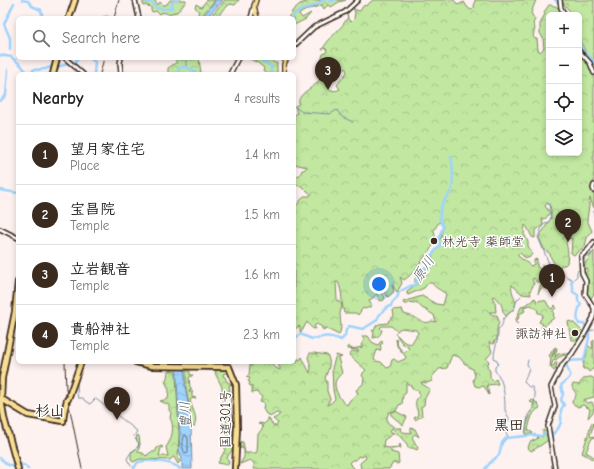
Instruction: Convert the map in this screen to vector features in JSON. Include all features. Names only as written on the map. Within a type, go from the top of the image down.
[{"type":"highway","points":[[70,16],[74,0]]},
{"type":"highway","points":[[54,72],[56,60]]},
{"type":"highway","points":[[16,302],[2,381],[1,398],[2,413],[17,465]]},
{"type":"highway","points":[[1,398],[28,415],[63,421],[64,412],[80,364]]},
{"type":"highway","name":"国道301号","points":[[144,364],[167,367],[229,365],[237,387],[235,469]]},
{"type":"main road","points":[[136,0],[139,16]]},
{"type":"main road","points":[[252,16],[256,0]]},
{"type":"main road","points":[[296,44],[314,28],[345,12],[358,0]]},
{"type":"main road","points":[[560,0],[564,12]]},
{"type":"main road","points":[[254,6],[256,16]]},
{"type":"main road","points":[[582,54],[590,63],[594,73]]},
{"type":"main road","points":[[68,60],[81,72]]},
{"type":"main road","points":[[120,60],[121,72]]},
{"type":"main road","points":[[231,72],[237,60]]},
{"type":"main road","points":[[284,72],[284,64],[286,60]]},
{"type":"main road","points":[[594,185],[594,191]]},
{"type":"main road","points":[[0,229],[16,237]]},
{"type":"main road","points":[[554,469],[548,424],[555,406],[551,387],[563,364],[572,354],[587,330],[594,313],[594,308],[585,294],[586,280],[582,275],[581,256],[587,252],[594,242]]},
{"type":"green space","points":[[155,0],[157,5],[160,2],[163,5],[166,5],[170,0],[186,0],[186,2],[177,12],[171,13],[170,15],[163,12],[159,14],[156,11],[151,11],[151,7],[143,5],[143,1]]},
{"type":"green space","points":[[207,0],[215,0],[203,16],[197,16],[199,12],[195,7],[196,4],[201,7]]},
{"type":"green space","points":[[225,0],[239,0],[235,5],[230,4],[221,12],[219,16],[211,16]]},
{"type":"green space","points":[[312,0],[346,0],[331,7],[328,5],[324,9],[322,5],[308,9],[299,14],[302,18],[311,13],[306,19],[296,24],[296,16],[289,16],[293,10],[300,4]]},
{"type":"green space","points":[[373,0],[454,0],[458,5],[464,2],[471,10],[474,8],[475,0],[536,0],[531,13],[535,20],[533,23],[535,28],[533,36],[537,39],[538,50],[540,52],[544,48],[543,38],[540,33],[540,24],[545,14],[544,12],[549,5],[552,5],[560,9],[562,12],[546,12],[546,156],[582,156],[582,55],[587,60],[589,59],[582,45],[582,12],[571,12],[561,0],[594,0],[594,208],[590,198],[587,220],[592,231],[587,238],[585,246],[574,255],[571,253],[572,238],[568,239],[566,242],[568,252],[567,263],[565,265],[561,265],[560,268],[557,268],[550,254],[544,249],[539,238],[551,218],[551,209],[549,204],[547,203],[545,206],[550,213],[545,219],[542,219],[543,225],[535,231],[535,238],[532,237],[525,225],[524,234],[532,254],[529,258],[524,257],[520,253],[518,256],[531,266],[534,264],[534,260],[537,259],[537,267],[541,269],[545,277],[549,274],[544,267],[542,267],[542,265],[548,267],[551,273],[554,274],[554,280],[545,288],[541,288],[538,294],[542,283],[541,278],[538,279],[539,282],[536,282],[534,278],[532,279],[534,284],[530,291],[531,295],[522,294],[512,285],[515,307],[506,316],[500,303],[494,296],[492,297],[495,302],[496,312],[489,312],[493,315],[497,315],[499,322],[497,329],[497,340],[493,342],[495,343],[493,344],[489,342],[492,352],[486,359],[489,361],[487,367],[490,371],[490,378],[493,381],[496,379],[498,384],[487,385],[489,395],[484,386],[475,386],[473,380],[475,376],[473,369],[465,364],[459,357],[452,355],[447,368],[439,369],[432,377],[432,381],[427,383],[421,382],[430,389],[425,398],[424,405],[421,407],[422,416],[415,420],[414,418],[418,415],[416,400],[420,395],[418,390],[414,390],[406,383],[406,393],[403,395],[402,404],[399,405],[396,411],[389,412],[387,422],[395,428],[401,428],[400,430],[402,432],[411,433],[411,428],[415,429],[419,437],[415,434],[412,437],[418,448],[417,450],[408,448],[407,444],[392,428],[390,431],[394,433],[384,440],[383,447],[399,447],[400,444],[401,448],[391,450],[391,452],[398,454],[399,463],[393,463],[389,469],[361,469],[360,463],[366,458],[365,455],[362,457],[358,456],[356,460],[352,460],[349,463],[355,469],[254,469],[254,463],[250,460],[240,464],[244,457],[244,449],[238,449],[243,446],[239,442],[243,442],[245,453],[257,452],[258,434],[263,428],[262,425],[258,424],[264,424],[268,420],[268,417],[273,425],[276,426],[278,423],[273,419],[280,414],[276,413],[272,416],[266,414],[263,409],[264,403],[260,402],[262,397],[256,392],[252,393],[252,386],[249,385],[250,382],[248,381],[250,378],[246,377],[249,375],[250,365],[272,364],[274,367],[280,370],[278,364],[296,364],[297,358],[300,360],[302,357],[310,373],[311,368],[308,357],[310,353],[327,355],[329,364],[325,378],[330,399],[327,405],[335,399],[332,368],[336,355],[342,357],[338,358],[342,373],[336,380],[335,386],[340,398],[347,405],[350,400],[358,394],[356,390],[363,384],[364,378],[362,376],[366,370],[349,355],[352,351],[358,352],[358,350],[347,349],[348,346],[352,349],[362,347],[361,345],[364,340],[362,336],[368,336],[372,342],[378,345],[382,340],[383,343],[380,345],[380,351],[377,350],[374,359],[375,361],[381,362],[387,368],[390,367],[392,360],[394,359],[398,362],[406,357],[397,346],[396,339],[398,346],[404,353],[409,348],[402,343],[395,333],[404,342],[411,344],[418,333],[416,330],[401,328],[397,331],[391,326],[382,326],[380,328],[382,330],[380,335],[373,338],[374,333],[372,330],[374,331],[376,326],[379,324],[388,323],[394,316],[393,310],[402,309],[404,314],[423,322],[436,322],[434,315],[422,308],[416,302],[404,304],[403,302],[422,296],[436,304],[443,305],[446,294],[432,283],[428,283],[424,288],[408,295],[407,294],[407,291],[415,285],[415,278],[428,267],[433,258],[432,256],[440,245],[439,240],[441,238],[443,226],[439,222],[434,230],[436,242],[411,274],[404,280],[400,277],[402,283],[397,292],[392,285],[394,292],[388,297],[384,292],[382,292],[385,298],[383,301],[379,300],[377,294],[369,301],[372,306],[365,309],[363,308],[358,315],[356,313],[344,313],[341,290],[338,282],[336,282],[337,300],[341,303],[342,307],[340,313],[341,328],[339,335],[325,328],[324,330],[322,329],[322,327],[317,324],[314,326],[316,329],[312,328],[307,322],[302,331],[300,332],[299,326],[296,328],[296,205],[304,196],[310,196],[311,194],[301,186],[296,185],[296,176],[300,175],[302,170],[307,167],[296,164],[296,106],[299,104],[300,97],[305,92],[318,83],[321,77],[324,78],[321,72],[321,63],[323,54],[326,53],[327,50],[325,48],[322,50],[348,17],[351,22],[354,19],[355,12],[352,7],[360,11],[363,6],[367,5]],"holes":[[[335,68],[346,69],[347,72],[337,85],[340,89],[330,89],[326,85],[327,75]]]},
{"type":"green space","points":[[175,60],[199,60],[201,72],[168,72],[168,68],[177,62]]},
{"type":"green space","points":[[252,60],[262,60],[266,62],[267,60],[272,60],[274,63],[277,63],[277,72],[264,72],[263,71],[264,68]]},
{"type":"green space","points":[[594,251],[594,294],[591,298],[593,304],[586,291],[586,280],[582,277],[587,271],[587,268],[584,269],[580,276],[586,262]]},
{"type":"green space","points":[[534,298],[536,299],[537,303],[540,300],[546,301],[549,307],[552,309],[555,305],[556,308],[553,311],[554,318],[546,324],[543,329],[541,328],[543,324],[539,322],[543,315],[538,313],[537,309],[531,305],[523,307],[525,311],[518,315],[519,318],[516,321],[519,323],[518,324],[515,322],[521,307],[532,301]]},
{"type":"green space","points":[[569,321],[574,323],[584,333],[582,336],[580,334],[580,338],[577,340],[571,340]]},
{"type":"green space","points":[[594,340],[594,368],[589,372],[587,369],[583,369],[583,363],[586,358],[588,345],[593,348],[592,342]]},
{"type":"green space","points":[[556,347],[552,357],[557,348],[555,358],[558,354],[569,354],[559,357],[556,360],[554,359],[551,366],[554,366],[555,363],[557,363],[556,369],[559,367],[560,368],[559,370],[555,369],[554,371],[550,367],[551,358],[549,356]]},
{"type":"green space","points":[[169,364],[175,364],[174,370],[176,373],[179,434],[178,459],[180,461],[178,464],[173,457],[170,460],[140,459],[133,462],[131,460],[131,452],[137,448],[139,444],[136,439],[137,435],[139,436],[140,444],[138,452],[143,453],[146,456],[151,452],[155,452],[157,448],[161,446],[163,447],[161,448],[159,456],[168,456],[166,447],[170,441],[172,433],[172,421],[170,418],[171,413],[169,410],[169,405],[160,401],[168,399],[169,390],[165,381],[168,371],[172,371],[173,367]]},
{"type":"green space","points":[[186,364],[192,364],[187,371],[190,371],[190,375],[193,375],[189,378],[190,387],[192,389],[190,389],[189,392],[193,392],[192,397],[196,398],[190,400],[196,420],[194,427],[191,426],[186,389]]},
{"type":"green space","points":[[217,369],[227,369],[229,374],[224,373],[223,376],[228,382],[233,383],[234,385],[229,385],[230,391],[224,392],[224,406],[222,388],[215,373]]},
{"type":"green space","points":[[587,377],[592,377],[594,379],[594,397],[583,400],[588,403],[592,402],[594,407],[594,411],[588,418],[590,409],[583,405],[578,407],[572,403],[576,394],[572,388],[572,385],[579,385],[581,381]]},
{"type":"green space","points":[[532,400],[536,402],[540,408],[533,414],[528,430],[533,433],[526,434],[533,406],[533,403],[530,402]]},
{"type":"green space","points":[[231,402],[230,410],[232,412],[229,416],[231,422],[233,447],[227,458],[229,462],[228,465],[218,463],[225,450],[225,439],[228,431],[226,416]]},
{"type":"green space","points":[[395,411],[407,417],[403,425],[391,415],[392,412]]},
{"type":"green space","points":[[592,422],[594,424],[590,435],[591,437],[594,437],[591,440],[586,452],[594,457],[594,460],[582,453]]},
{"type":"green space","points":[[543,430],[549,435],[550,441],[548,440],[531,451],[528,448],[530,442],[537,439],[538,436],[543,436]]},
{"type":"water","points":[[216,0],[223,0],[208,16],[204,16]]},
{"type":"water","name":"豊川","points":[[176,364],[185,364],[185,385],[191,423],[192,469],[182,469],[182,459],[179,450],[180,434]]},
{"type":"waterway","points":[[22,0],[28,1],[32,6],[41,10],[42,16]]},
{"type":"waterway","points":[[145,0],[153,3],[156,8],[166,9],[172,8],[172,2],[178,0]]},
{"type":"waterway","points":[[294,16],[300,11],[316,5],[323,0]]},
{"type":"waterway","points":[[327,0],[336,0]]},
{"type":"waterway","points":[[555,0],[560,4]]},
{"type":"waterway","points":[[10,49],[10,38],[4,24],[14,3]]},
{"type":"waterway","points":[[582,48],[594,63]]},
{"type":"waterway","points":[[0,55],[11,57],[21,65],[26,72]]},
{"type":"waterway","points":[[57,67],[75,62],[77,60]]},
{"type":"waterway","points":[[92,60],[95,62],[94,72]]},
{"type":"waterway","points":[[186,60],[186,66]]},
{"type":"waterway","points":[[260,60],[271,66],[271,72]]},
{"type":"waterway","points":[[32,72],[33,70],[51,67]]},
{"type":"waterway","points":[[178,72],[179,68],[184,67],[187,67],[195,72]]},
{"type":"waterway","points":[[0,101],[6,95],[8,70]]},
{"type":"waterway","points":[[296,108],[302,112],[330,114],[337,110],[342,117],[353,122]]},
{"type":"waterway","name":"原川","points":[[296,338],[300,334],[312,339],[329,337],[341,340],[345,336],[346,330],[349,326],[363,329],[376,321],[380,314],[387,307],[391,306],[397,298],[399,292],[415,285],[417,280],[416,278],[424,268],[429,266],[431,256],[440,245],[438,239],[443,227],[440,221],[440,211],[453,184],[451,157]]},
{"type":"waterway","points":[[0,190],[16,193]]},
{"type":"waterway","points":[[549,204],[551,219],[543,225],[538,237],[550,266],[573,280],[577,276],[577,271],[581,270]]},
{"type":"waterway","points":[[583,268],[583,261],[586,256],[591,255],[590,250],[594,249]]},
{"type":"waterway","points":[[485,469],[499,455],[502,443],[506,438],[535,435],[541,436],[545,434],[548,435],[556,431],[560,424],[561,410],[564,405],[561,400],[563,394],[561,385],[570,376],[566,366],[566,361],[584,360],[589,338],[589,332],[584,324],[579,324],[578,322],[578,314],[581,304],[578,301],[578,295],[573,292],[571,283],[573,280]]},
{"type":"waterway","points":[[507,437],[508,436],[504,430],[505,422],[509,420],[509,418],[505,410],[502,384],[495,371],[495,367],[498,364],[494,358],[494,355],[498,329],[502,325],[503,319],[514,309],[517,300],[521,296]]},
{"type":"waterway","points":[[588,331],[594,330]]},
{"type":"waterway","points":[[525,435],[528,415],[534,407],[535,395],[532,387],[529,387],[524,382],[529,368],[527,364],[528,360]]},
{"type":"waterway","points":[[76,381],[78,398],[83,398],[90,404],[95,399]]},
{"type":"waterway","points":[[96,399],[116,415]]},
{"type":"waterway","points":[[117,415],[137,431],[134,436]]},
{"type":"waterway","points":[[131,466],[127,459],[138,446],[139,443],[135,439]]},
{"type":"waterway","points":[[0,458],[8,465],[22,464],[28,469]]},
{"type":"waterway","points":[[134,469],[137,463],[146,461],[172,464],[180,469]]},
{"type":"railway","points":[[115,16],[119,0]]},
{"type":"railway","points":[[100,72],[104,60]]},
{"type":"railway","points":[[65,364],[66,390],[82,469]]},
{"type":"place","name":"立岩観音","points":[[328,90]]},
{"type":"place","name":"林光寺 薬師堂","points":[[434,241]]},
{"type":"place","name":"宝昌院","points":[[568,242]]},
{"type":"place","name":"望月家住宅","points":[[552,297]]},
{"type":"place","name":"諏訪神社","points":[[575,333]]},
{"type":"place","name":"貴船神社","points":[[117,420]]},
{"type":"district","name":"杉山","points":[[50,411]]},
{"type":"district","name":"黒田","points":[[509,425]]}]
